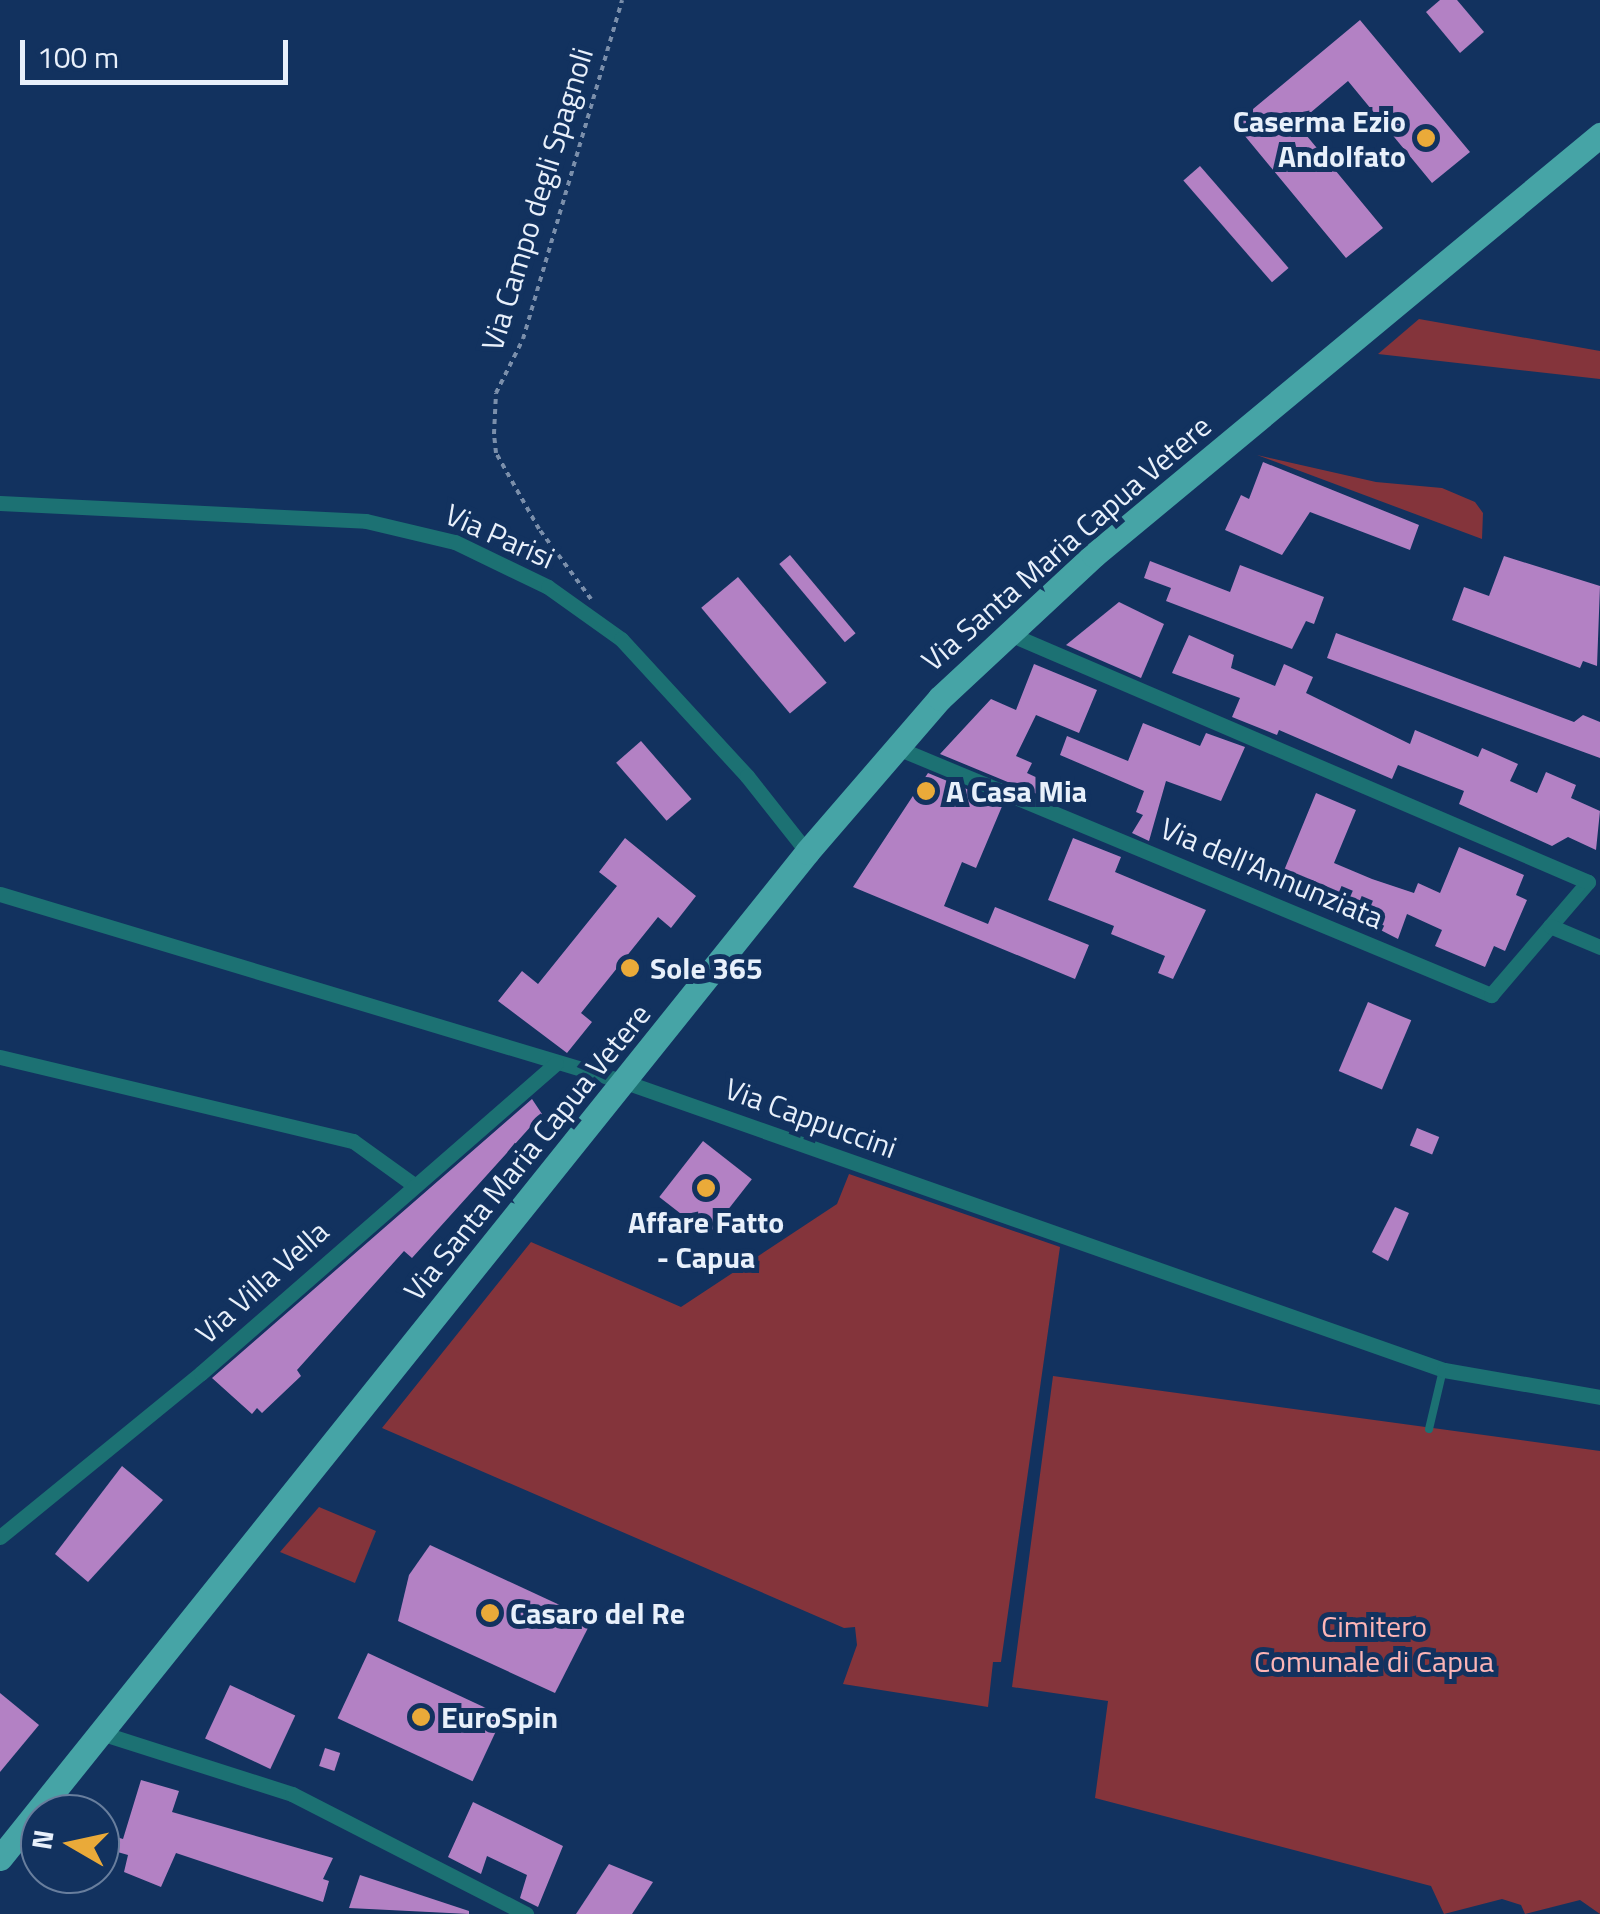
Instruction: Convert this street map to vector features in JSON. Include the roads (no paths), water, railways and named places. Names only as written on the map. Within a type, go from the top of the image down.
[{"type":"main road","name":"Via Santa Maria Capua Vetere","points":[[0,1858],[895,747],[1005,632],[1600,136]]},
{"type":"street","name":"Via Parisi","points":[[0,503],[414,529],[548,586],[596,620],[747,776],[807,852]]},
{"type":"street","name":"Via dell'Annunziata","points":[[895,747],[1491,994],[1588,882],[1005,632]]},
{"type":"street","name":"Via Cappuccini","points":[[0,894],[628,1083],[1444,1370],[1600,1396]]},
{"type":"street","points":[[1550,926],[1600,947]]},
{"type":"street","points":[[0,1057],[353,1141],[414,1185]]},
{"type":"street","name":"Via Villa Vella","points":[[0,1537],[201,1373],[556,1063]]},
{"type":"street","points":[[101,1733],[292,1794],[526,1914]]},
{"type":"lane","points":[[1429,1429],[1444,1370]]},
{"type":"place","name":"Caserma Ezio Andolfato","points":[[1426,138]]},
{"type":"place","name":"A Casa Mia","points":[[926,791]]},
{"type":"place","name":"Sole 365","points":[[630,968]]},
{"type":"place","name":"Affare Fatto - Capua","points":[[706,1188]]},
{"type":"place","name":"Casaro del Re","points":[[490,1613]]},
{"type":"place","name":"EuroSpin","points":[[421,1717]]},
{"type":"park label","name":"Cimitero Comunale di Capua","points":[[1374,1643]]}]
